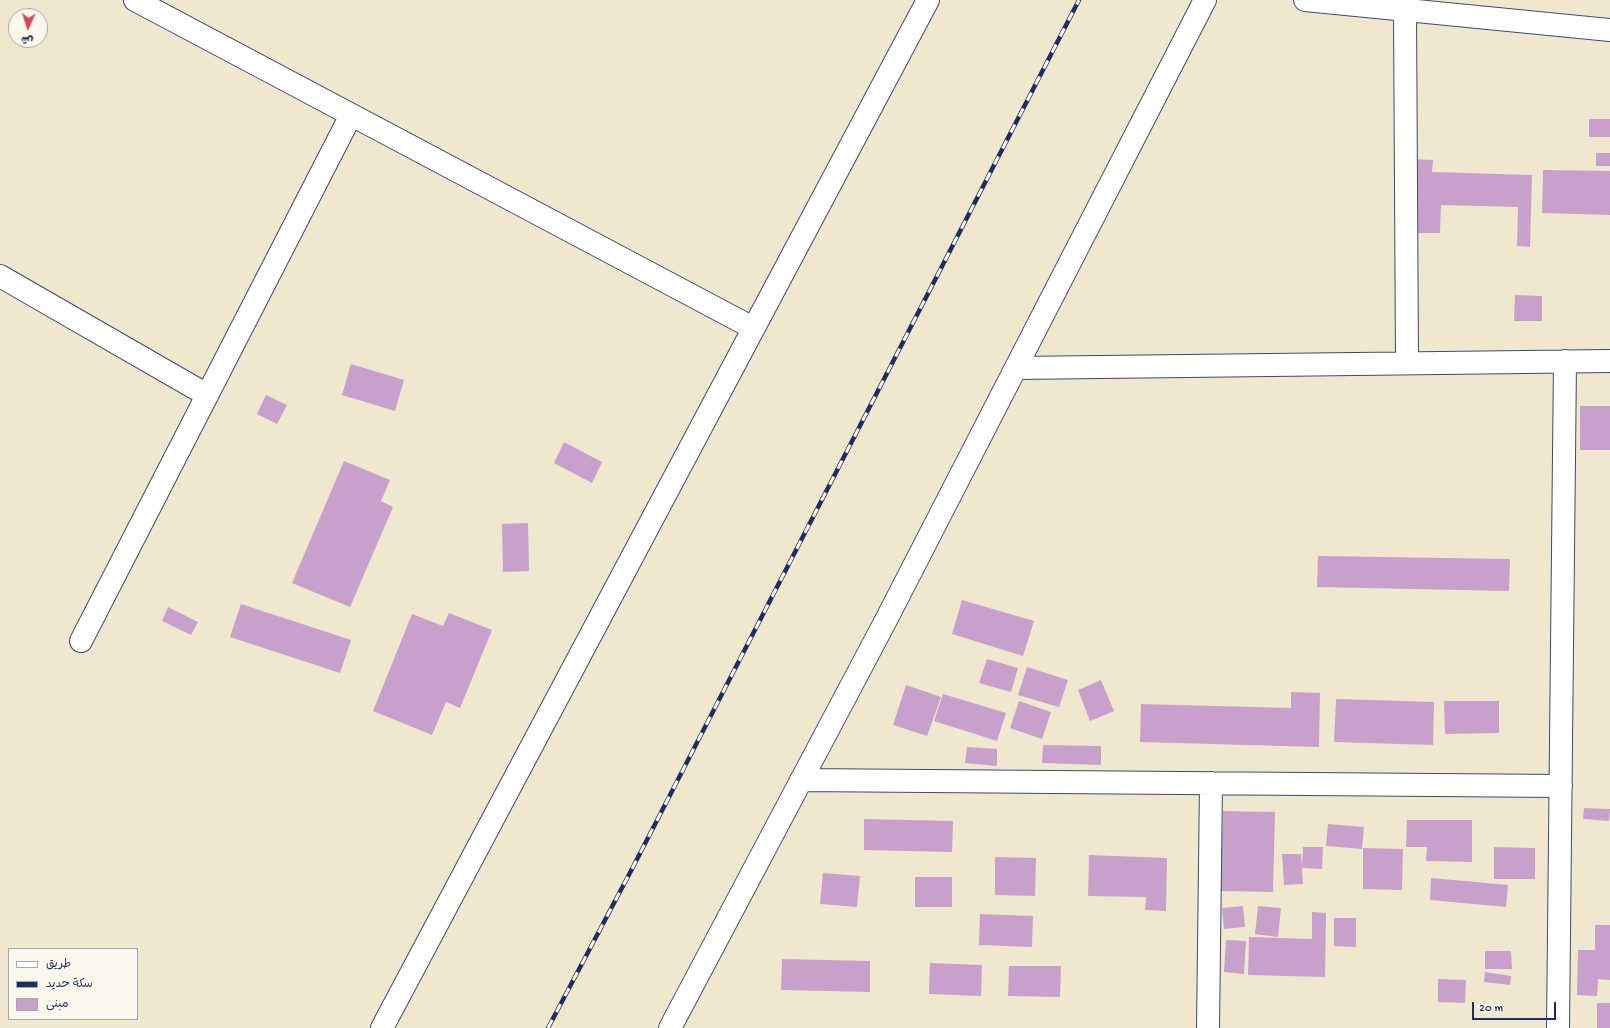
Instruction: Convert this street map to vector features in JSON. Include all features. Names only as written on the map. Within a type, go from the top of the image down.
[{"type":"street","points":[[135,0],[753,328]]},
{"type":"street","points":[[382,1028],[928,0]]},
{"type":"street","points":[[670,1028],[885,622],[1205,0]]},
{"type":"street","points":[[1305,0],[1610,30]]},
{"type":"street","points":[[1406,10],[1407,362]]},
{"type":"street","points":[[81,641],[351,115]]},
{"type":"street","points":[[0,276],[207,395]]},
{"type":"street","points":[[1558,1028],[1565,361]]},
{"type":"street","points":[[1016,368],[1407,362],[1610,361]]},
{"type":"street","points":[[801,780],[1561,786]]},
{"type":"street","points":[[1208,1028],[1211,783]]},
{"type":"building","points":[[1589,119],[1610,119],[1610,137],[1589,137]]},
{"type":"building","points":[[1596,153],[1610,153],[1610,166],[1596,166]]},
{"type":"building","points":[[1411,159],[1433,160],[1432,172],[1532,175],[1530,247],[1517,246],[1518,207],[1441,205],[1440,233],[1414,233]]},
{"type":"building","points":[[1543,170],[1610,171],[1610,215],[1542,213]]},
{"type":"building","points":[[1515,295],[1542,296],[1542,321],[1514,321]]},
{"type":"building","points":[[351,364],[404,380],[395,411],[342,395]]},
{"type":"building","points":[[266,395],[287,405],[277,424],[257,414]]},
{"type":"building","points":[[1580,406],[1610,406],[1610,450],[1580,450]]},
{"type":"building","points":[[564,442],[602,462],[592,483],[554,463]]},
{"type":"building","points":[[344,461],[390,480],[381,501],[393,507],[350,607],[292,583]]},
{"type":"building","points":[[528,523],[529,571],[503,572],[502,524]]},
{"type":"building","points":[[1318,556],[1510,559],[1509,591],[1317,587]]},
{"type":"building","points":[[962,600],[1034,621],[1023,656],[952,634]]},
{"type":"building","points":[[241,604],[351,640],[340,673],[230,637]]},
{"type":"building","points":[[168,607],[198,622],[191,635],[162,621]]},
{"type":"building","points":[[449,613],[492,630],[460,708],[446,702],[432,735],[373,711],[412,614],[443,626]]},
{"type":"building","points":[[987,659],[1018,668],[1011,692],[979,683]]},
{"type":"building","points":[[1027,667],[1068,680],[1059,707],[1018,695]]},
{"type":"building","points":[[1101,680],[1114,711],[1090,721],[1078,690]]},
{"type":"building","points":[[906,685],[941,697],[927,736],[893,725]]},
{"type":"building","points":[[1291,692],[1320,693],[1319,747],[1140,742],[1141,704],[1291,708]]},
{"type":"building","points":[[943,694],[1006,713],[997,741],[934,721]]},
{"type":"building","points":[[1336,699],[1434,702],[1433,745],[1334,742]]},
{"type":"building","points":[[1019,701],[1051,712],[1042,739],[1010,728]]},
{"type":"building","points":[[1444,701],[1499,701],[1499,733],[1445,734]]},
{"type":"building","points":[[1043,745],[1101,746],[1101,765],[1042,763]]},
{"type":"building","points":[[967,747],[997,749],[997,766],[965,763]]},
{"type":"building","points":[[1584,808],[1610,809],[1609,821],[1583,819]]},
{"type":"building","points":[[1223,811],[1275,812],[1273,892],[1220,891]]},
{"type":"building","points":[[864,819],[953,821],[952,852],[864,850]]},
{"type":"building","points":[[1407,820],[1472,820],[1472,862],[1426,861],[1427,847],[1406,847]]},
{"type":"building","points":[[1328,824],[1364,827],[1362,849],[1326,846]]},
{"type":"building","points":[[1303,847],[1323,847],[1322,869],[1302,868]]},
{"type":"building","points":[[1494,847],[1535,848],[1535,879],[1494,879]]},
{"type":"building","points":[[1363,848],[1403,849],[1402,890],[1363,889]]},
{"type":"building","points":[[1282,854],[1301,854],[1303,884],[1284,885]]},
{"type":"building","points":[[1089,855],[1167,858],[1166,911],[1145,910],[1146,897],[1088,896]]},
{"type":"building","points":[[995,857],[1036,858],[1035,896],[995,895]]},
{"type":"building","points":[[823,873],[860,876],[857,907],[820,904]]},
{"type":"building","points":[[915,877],[952,877],[952,907],[915,907]]},
{"type":"building","points":[[1431,878],[1508,885],[1506,907],[1430,900]]},
{"type":"building","points":[[1243,906],[1245,927],[1224,929],[1222,908]]},
{"type":"building","points":[[1258,906],[1281,908],[1278,937],[1255,934]]},
{"type":"building","points":[[1312,912],[1326,913],[1325,977],[1248,975],[1249,937],[1312,939]]},
{"type":"building","points":[[980,914],[1033,916],[1032,947],[979,945]]},
{"type":"building","points":[[1334,918],[1356,918],[1356,947],[1334,946]]},
{"type":"building","points":[[1595,925],[1610,925],[1610,980],[1598,979],[1597,996],[1577,995],[1578,950],[1595,950]]},
{"type":"building","points":[[1226,940],[1246,941],[1244,974],[1224,972]]},
{"type":"building","points":[[1485,951],[1511,951],[1512,969],[1485,969]]},
{"type":"building","points":[[782,959],[870,961],[870,992],[781,990]]},
{"type":"building","points":[[930,963],[982,965],[981,996],[929,994]]},
{"type":"building","points":[[1009,966],[1061,966],[1060,997],[1008,996]]},
{"type":"building","points":[[1485,972],[1511,976],[1510,985],[1484,982]]},
{"type":"building","points":[[1438,979],[1466,980],[1465,1003],[1438,1002]]},
{"type":"building","points":[[1597,1003],[1610,1003],[1610,1028],[1597,1028]]},
{"type":"railway","points":[[548,1028],[633,867],[1079,0]]}]
